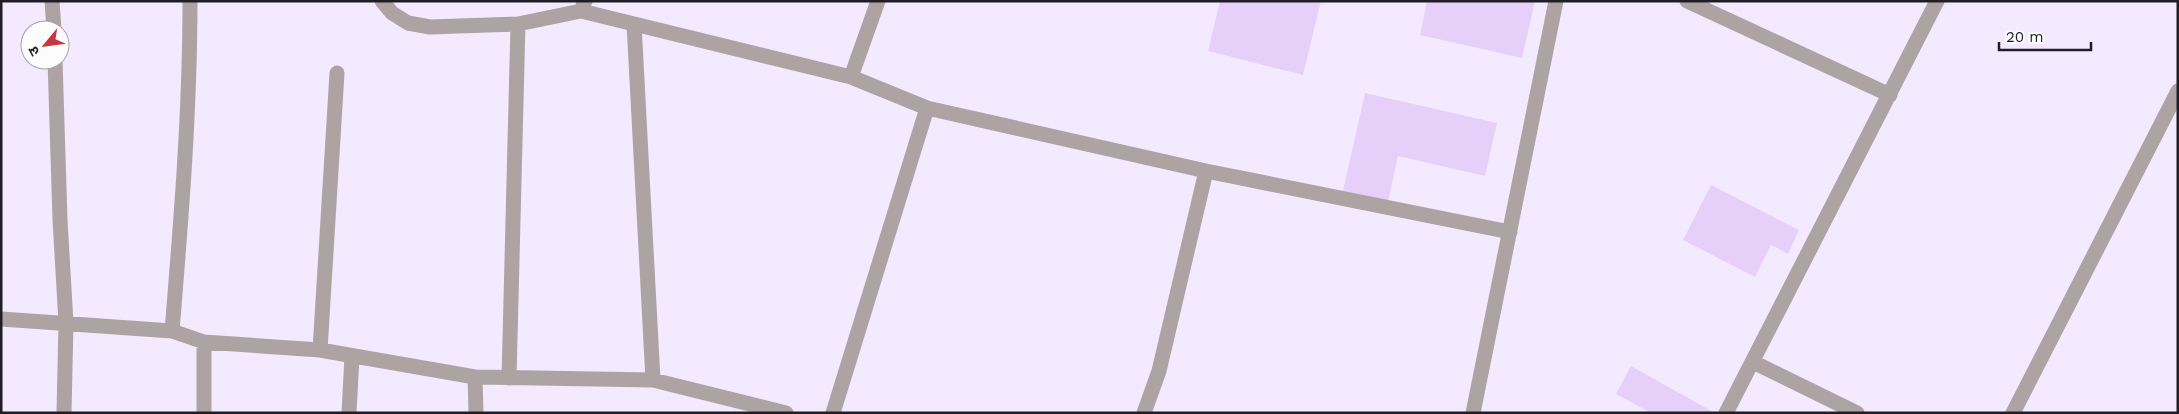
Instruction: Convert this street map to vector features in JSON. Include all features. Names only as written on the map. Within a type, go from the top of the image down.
[{"type":"street","points":[[52,1],[53,20]]},
{"type":"street","points":[[172,331],[187,132],[190,76],[190,1]]},
{"type":"street","points":[[382,1],[392,13],[408,23],[430,27],[518,24],[583,6],[634,24],[851,77],[927,108],[1206,171],[1510,232]]},
{"type":"street","points":[[851,77],[878,1]]},
{"type":"street","points":[[1473,413],[1556,1]]},
{"type":"street","points":[[1687,1],[1890,94]]},
{"type":"street","points":[[1726,413],[1937,1]]},
{"type":"street","points":[[509,378],[518,24]]},
{"type":"street","points":[[634,24],[653,380]]},
{"type":"street","points":[[56,70],[60,220],[66,323],[64,413]]},
{"type":"street","points":[[320,350],[337,73]]},
{"type":"street","points":[[2013,413],[2178,91]]},
{"type":"street","points":[[833,413],[927,108]]},
{"type":"street","points":[[1144,413],[1159,371],[1206,171]]},
{"type":"street","points":[[1,319],[172,331],[204,342],[320,350],[475,377],[653,380],[786,413]]},
{"type":"street","points":[[204,342],[204,413]]},
{"type":"street","points":[[349,413],[352,356]]},
{"type":"street","points":[[1753,362],[1857,413]]},
{"type":"street","points":[[475,377],[476,413]]},
{"type":"building","points":[[1220,1],[1321,1],[1303,75],[1208,51]]},
{"type":"building","points":[[1427,1],[1535,1],[1522,58],[1420,35]]},
{"type":"building","points":[[1365,93],[1497,123],[1485,176],[1398,156],[1388,202],[1343,191]]},
{"type":"building","points":[[1711,185],[1799,230],[1788,254],[1771,245],[1755,277],[1683,240]]},
{"type":"building","points":[[1631,366],[1715,413],[1651,413],[1616,394]]}]
